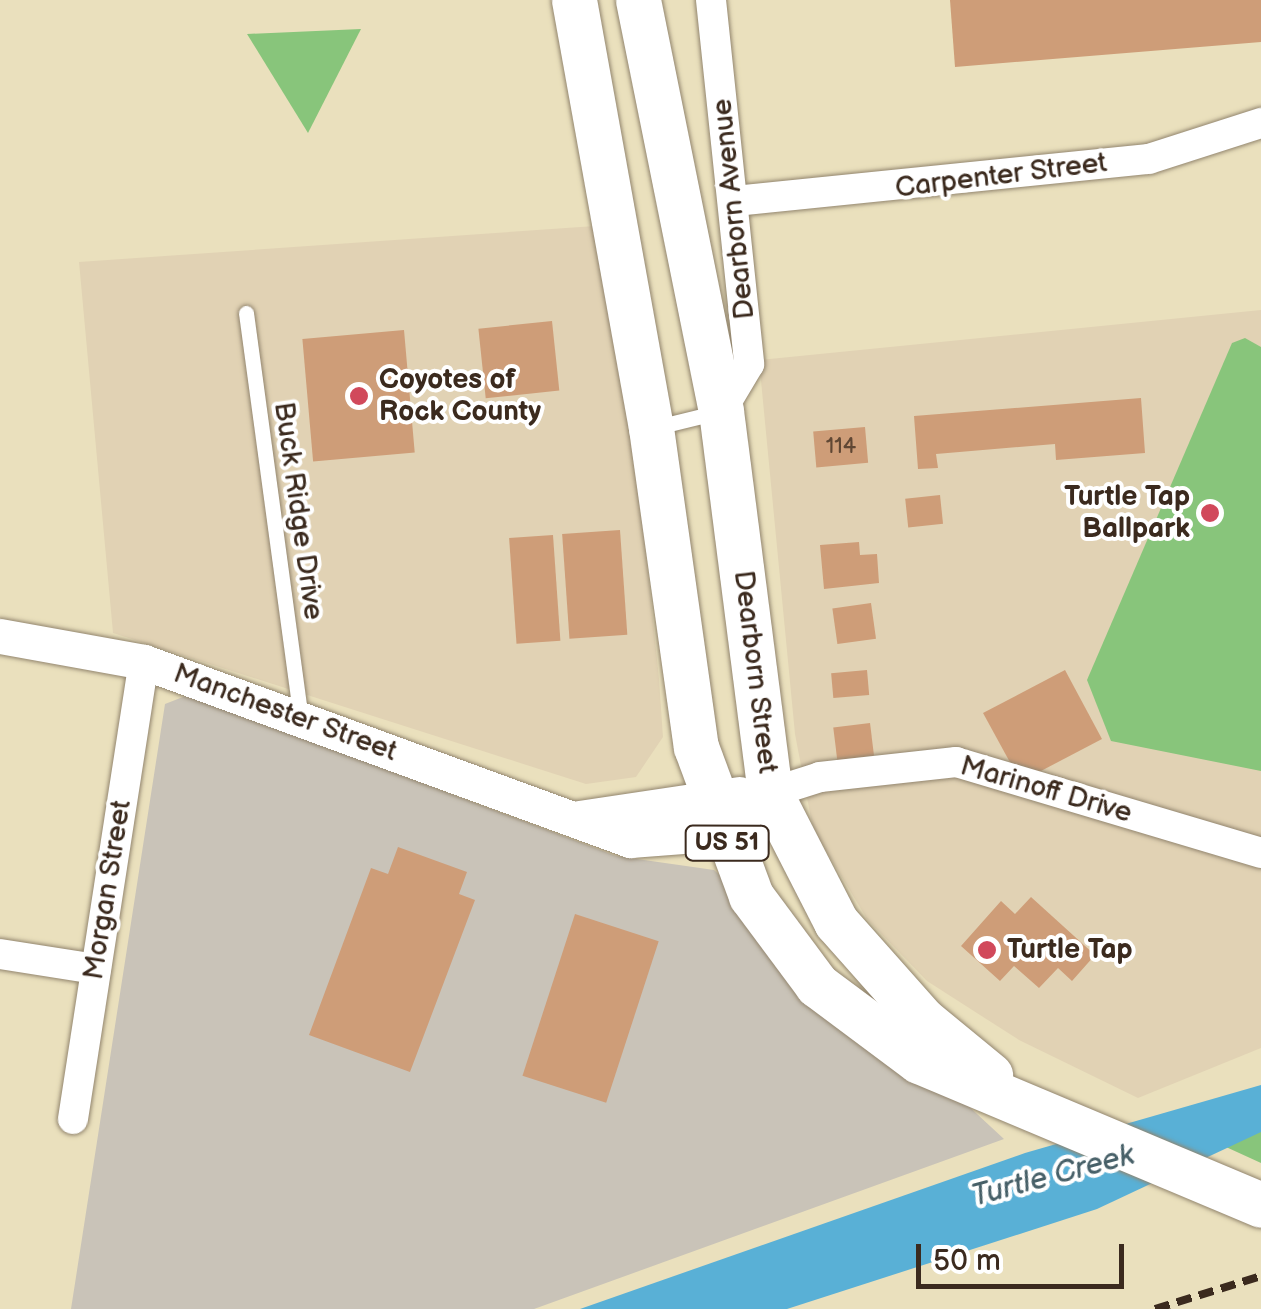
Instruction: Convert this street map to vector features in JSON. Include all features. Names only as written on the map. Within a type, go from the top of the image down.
[{"type":"main road","name":"US 51","points":[[574,0],[652,428],[715,814],[751,896],[817,984],[919,1061],[1242,1198]]},
{"type":"main road","name":"Dearborn Street","points":[[638,0],[722,410],[770,794],[836,922],[923,1020],[1036,1108]]},
{"type":"street","name":"Dearborn Avenue","points":[[711,0],[735,201],[749,364],[722,410]]},
{"type":"street","name":"Carpenter Street","points":[[735,201],[1149,158],[1261,123]]},
{"type":"street","name":"Manchester Street","points":[[0,636],[144,662],[300,715],[562,819],[715,814],[770,794]]},
{"type":"street","name":"Morgan Street","points":[[73,1118],[144,662]]},
{"type":"street","name":"Marinoff Drive","points":[[770,794],[820,777],[956,762],[1261,853]]},
{"type":"street","points":[[0,954],[96,968]]},
{"type":"lane","name":"Buck Ridge Drive","points":[[246,312],[300,715]]},
{"type":"lane","points":[[652,428],[722,410]]},
{"type":"shaded area","points":[[595,226],[639,485],[659,679],[663,737],[636,777],[586,784],[113,633],[79,262]]},
{"type":"shaded area","points":[[1261,310],[1261,1048],[1138,1098],[1019,1040],[927,981],[867,919],[813,829],[795,734],[759,360]]},
{"type":"shaded area","points":[[188,695],[616,856],[714,870],[1004,1139],[534,1309],[71,1309],[165,704]]},
{"type":"green space","points":[[361,29],[308,133],[247,34]]},
{"type":"green space","name":"Turtle Tap Ballpark","points":[[1245,338],[1261,347],[1261,771],[1111,741],[1087,680],[1232,343]]},
{"type":"green space","points":[[1261,1123],[1261,1163],[1226,1147]]},
{"type":"water","name":"Turtle Creek","points":[[1261,1085],[1261,1132],[1097,1209],[787,1309],[580,1309],[1025,1153]]},
{"type":"building","points":[[950,0],[1261,0],[1261,42],[955,67]]},
{"type":"building","points":[[552,321],[559,391],[486,398],[478,329]]},
{"type":"building","name":"Coyotes of Rock County","points":[[404,330],[415,453],[313,461],[302,339]]},
{"type":"building","points":[[1141,398],[1145,453],[1056,460],[1055,444],[936,454],[938,468],[918,469],[914,416]]},
{"type":"building","points":[[865,427],[868,463],[816,467],[813,432]]},
{"type":"building","points":[[940,495],[943,524],[908,527],[905,499]]},
{"type":"building","points":[[620,530],[627,635],[569,639],[562,534]]},
{"type":"building","points":[[553,535],[560,641],[517,644],[509,538]]},
{"type":"building","points":[[859,542],[860,555],[877,554],[879,583],[824,589],[820,545]]},
{"type":"building","points":[[871,603],[876,639],[837,644],[832,608]]},
{"type":"building","points":[[867,670],[869,695],[833,698],[831,673]]},
{"type":"building","points":[[1065,670],[1102,739],[1039,772],[1012,766],[983,713]]},
{"type":"building","points":[[870,723],[874,756],[837,760],[833,728]]},
{"type":"building","points":[[398,847],[467,872],[459,894],[475,900],[410,1072],[309,1035],[371,868],[388,874]]},
{"type":"building","points":[[1031,897],[1095,955],[1072,981],[1058,968],[1039,988],[1014,966],[1000,981],[961,946],[1001,901],[1015,914]]},
{"type":"building","points":[[575,914],[659,941],[606,1103],[522,1076]]},
{"type":"railway","points":[[1155,1309],[1261,1276]]},
{"type":"place","name":"Coyotes of Rock County","points":[[359,396]]},
{"type":"place","name":"Turtle Tap Ballpark","points":[[1210,513]]},
{"type":"place","name":"Turtle Tap","points":[[987,950]]}]
